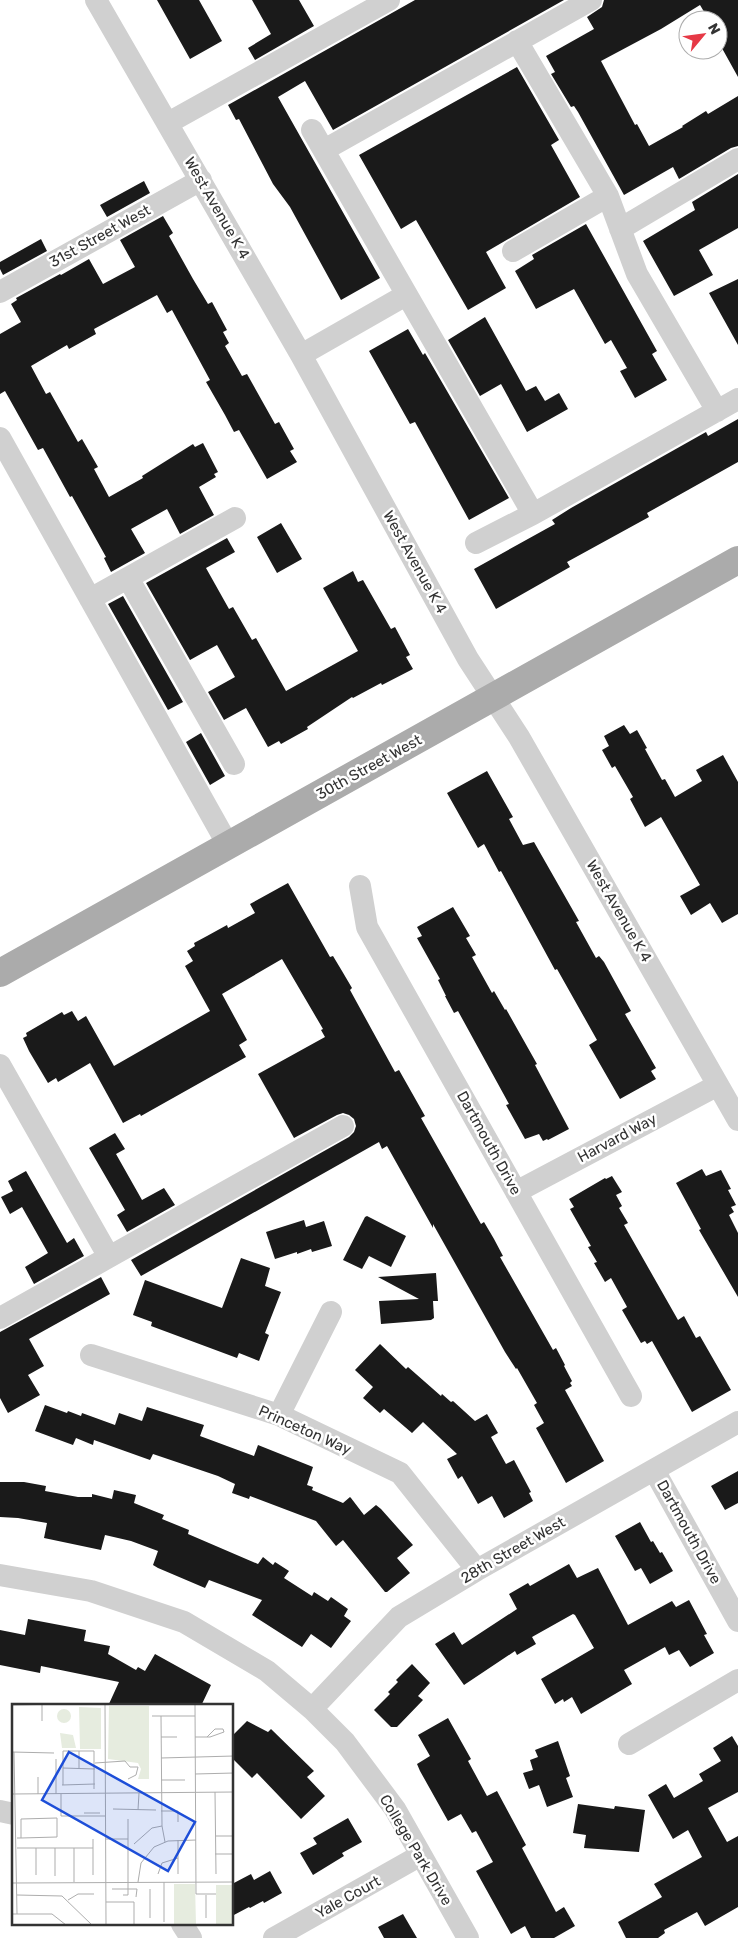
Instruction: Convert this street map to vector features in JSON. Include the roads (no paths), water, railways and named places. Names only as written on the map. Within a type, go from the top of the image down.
[{"type":"main road","name":"30th Street West","points":[[0,973],[738,560]]},
{"type":"street","name":"West Avenue K 4","points":[[96,0],[301,355],[468,659],[519,737],[738,1120]]},
{"type":"street","points":[[168,123],[389,0]]},
{"type":"street","points":[[324,150],[591,0]]},
{"type":"street","points":[[517,41],[608,196],[637,274],[716,411]]},
{"type":"street","points":[[312,130],[533,514]]},
{"type":"street","points":[[620,229],[738,159]]},
{"type":"street","name":"31st Street West","points":[[0,292],[201,180]]},
{"type":"street","points":[[513,252],[608,196]]},
{"type":"street","points":[[301,355],[406,295]]},
{"type":"street","points":[[476,543],[533,514],[738,399]]},
{"type":"street","points":[[0,438],[228,844]]},
{"type":"street","points":[[90,599],[235,518]]},
{"type":"street","points":[[128,578],[234,764]]},
{"type":"street","name":"Dartmouth Drive","points":[[360,886],[367,927],[631,1396]]},
{"type":"street","points":[[0,1065],[109,1257]]},
{"type":"street","name":"Harvard Way","points":[[516,1192],[718,1085]]},
{"type":"street","points":[[0,1318],[343,1126]]},
{"type":"street","points":[[279,1415],[331,1312]]},
{"type":"street","name":"Princeton Way","points":[[91,1354],[279,1415],[400,1473],[477,1570]]},
{"type":"street","name":"28th Street West","points":[[312,1709],[399,1617],[477,1570],[738,1422]]},
{"type":"street","name":"Dartmouth Drive","points":[[654,1470],[738,1621]]},
{"type":"street","name":"College Park Drive","points":[[0,1575],[91,1591],[184,1622],[267,1671],[312,1709],[345,1742],[395,1809],[468,1938]]},
{"type":"street","points":[[629,1744],[738,1680]]},
{"type":"street","name":"Yale Court","points":[[274,1938],[421,1855]]},
{"type":"street","points":[[183,1926],[191,1938]]}]
